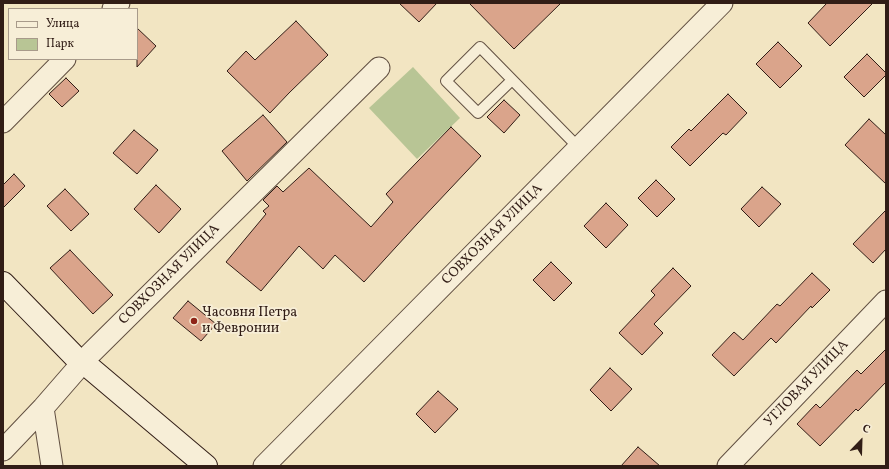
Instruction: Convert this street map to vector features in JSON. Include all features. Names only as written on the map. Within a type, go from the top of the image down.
[{"type":"street","name":"СОВХОЗНАЯ УЛИЦА","points":[[264,466],[722,3]]},
{"type":"street","points":[[3,122],[63,60]]},
{"type":"street","name":"СОВХОЗНАЯ УЛИЦА","points":[[3,450],[43,408],[82,363],[379,68]]},
{"type":"street","points":[[3,283],[82,363],[206,466]]},
{"type":"street","name":"УГЛОВАЯ УЛИЦА","points":[[728,466],[886,302]]},
{"type":"street","points":[[43,408],[52,466]]},
{"type":"lane","points":[[512,80],[478,113],[446,81],[480,47],[579,148]]},
{"type":"green space","points":[[413,67],[460,118],[417,159],[369,108]]},
{"type":"building","points":[[399,3],[437,3],[419,22]]},
{"type":"building","points":[[469,3],[561,3],[514,49]]},
{"type":"building","points":[[827,3],[873,3],[830,46],[808,23]]},
{"type":"building","points":[[296,21],[328,55],[270,113],[227,71],[246,51],[255,60]]},
{"type":"building","points":[[138,29],[156,46],[137,67],[138,60]]},
{"type":"building","points":[[778,42],[802,66],[780,88],[756,64]]},
{"type":"building","points":[[867,54],[886,73],[886,75],[864,97],[844,77]]},
{"type":"building","points":[[66,78],[79,91],[62,107],[49,94]]},
{"type":"building","points":[[728,94],[747,113],[726,135],[723,133],[690,166],[671,147],[689,129],[691,131]]},
{"type":"building","points":[[504,100],[520,115],[504,133],[487,117]]},
{"type":"building","points":[[263,115],[287,142],[247,181],[222,151]]},
{"type":"building","points":[[869,119],[886,135],[886,184],[845,145]]},
{"type":"building","points":[[451,127],[481,156],[364,282],[335,255],[323,269],[299,246],[261,291],[226,262],[266,214],[263,211],[269,206],[263,200],[277,186],[283,192],[309,168],[371,227],[393,202],[386,194]]},
{"type":"building","points":[[134,130],[158,150],[137,174],[113,153]]},
{"type":"building","points":[[14,174],[25,186],[3,208],[3,185]]},
{"type":"building","points":[[656,180],[675,199],[657,217],[638,198]]},
{"type":"building","points":[[156,185],[181,209],[159,233],[134,209]]},
{"type":"building","points":[[762,187],[781,204],[759,227],[741,209]]},
{"type":"building","points":[[65,189],[89,214],[71,231],[47,206]]},
{"type":"building","points":[[606,203],[628,225],[606,248],[584,226]]},
{"type":"building","points":[[886,210],[886,249],[873,263],[853,244]]},
{"type":"building","points":[[70,250],[113,295],[93,314],[50,268]]},
{"type":"building","points":[[551,262],[572,283],[554,301],[533,280]]},
{"type":"building","points":[[673,268],[691,286],[654,324],[663,333],[642,355],[619,333],[655,295],[651,291]]},
{"type":"building","points":[[812,273],[830,290],[812,308],[811,306],[776,343],[771,338],[734,376],[712,355],[734,332],[743,340],[777,304],[780,306]]},
{"type":"building","name":"Часовня Петра и Февронии","points":[[188,301],[216,324],[201,341],[173,318]]},
{"type":"building","points":[[886,349],[886,382],[858,411],[856,409],[820,446],[797,424],[816,404],[820,408],[857,370],[861,374]]},
{"type":"building","points":[[610,368],[632,389],[611,411],[590,390]]},
{"type":"building","points":[[438,391],[458,409],[435,433],[416,414]]},
{"type":"building","points":[[638,447],[660,466],[621,466]]},
{"type":"place","name":"Часовня Петра и Февронии","points":[[194,321]]}]
